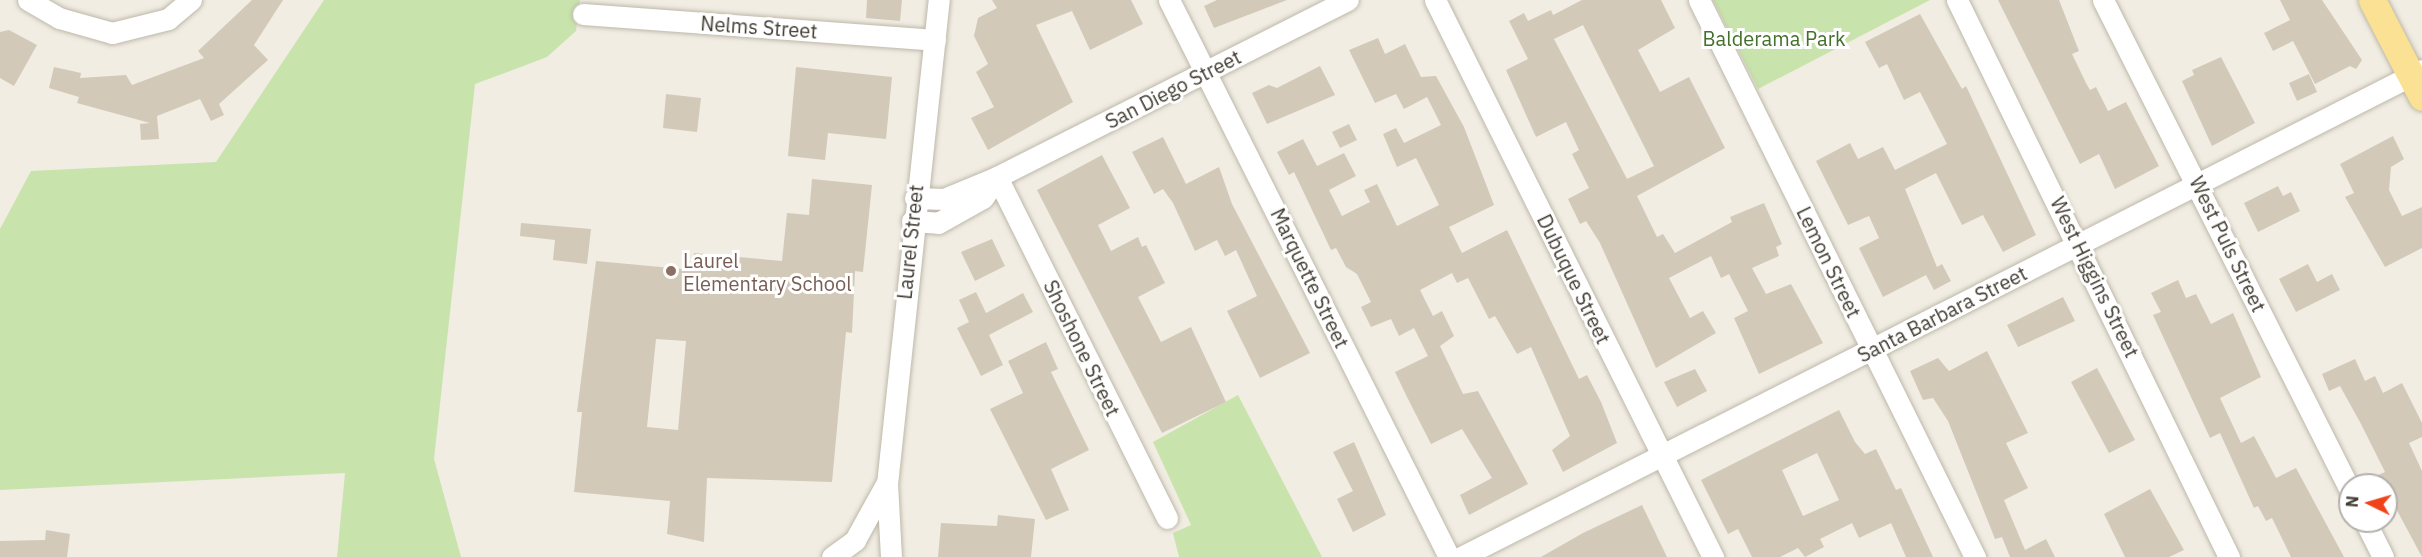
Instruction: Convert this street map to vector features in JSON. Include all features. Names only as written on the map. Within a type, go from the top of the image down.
[{"type":"main road","points":[[2372,0],[2418,81]]},
{"type":"street","points":[[28,0],[59,18],[112,33],[168,20],[191,0]]},
{"type":"street","name":"Laurel Street","points":[[891,557],[887,484],[912,221],[939,0]]},
{"type":"street","name":"Marquette Street","points":[[1169,0],[1449,557]]},
{"type":"street","name":"San Diego Street","points":[[915,198],[944,199],[997,177],[1348,0]]},
{"type":"street","name":"Dubuque Street","points":[[1435,0],[1713,557]]},
{"type":"street","name":"Lemon Street","points":[[1699,0],[1975,557]]},
{"type":"street","name":"West Higgins Street","points":[[1957,0],[2080,244],[2229,557]]},
{"type":"street","name":"West Puls Street","points":[[2103,0],[2198,183],[2342,473]]},
{"type":"street","name":"Nelms Street","points":[[583,14],[935,40]]},
{"type":"street","name":"Santa Barbara Street","points":[[1461,557],[2198,183],[2418,81]]},
{"type":"street","name":"San Diego Street","points":[[912,221],[938,223],[983,198],[997,177]]},
{"type":"street","name":"Shoshone Street","points":[[997,177],[1167,518]]},
{"type":"street","points":[[832,557],[855,540],[887,484]]},
{"type":"street","points":[[2371,533],[2383,557]]},
{"type":"green space","points":[[324,0],[580,0],[576,31],[547,57],[475,84],[434,459],[461,557],[337,557],[345,473],[0,490],[0,229],[31,171],[216,162]]},
{"type":"green space","name":"Balderama Park","points":[[1713,0],[1930,0],[1758,89]]},
{"type":"green space","points":[[1238,395],[1322,557],[1179,557],[1173,533],[1191,525],[1153,442]]},
{"type":"building","points":[[252,0],[283,0],[254,45],[268,60],[219,104],[224,115],[211,121],[200,99],[157,116],[159,139],[141,140],[140,124],[150,123],[77,103],[79,97],[49,88],[54,67],[81,73],[80,78],[126,75],[132,85],[204,58],[198,51]]},
{"type":"building","points":[[867,0],[902,0],[900,21],[866,18]]},
{"type":"building","points":[[992,0],[1131,0],[1143,24],[1090,50],[1072,11],[1036,25],[1073,102],[988,150],[971,118],[994,107],[976,72],[988,64],[974,36],[978,18],[997,8]]},
{"type":"building","points":[[1217,0],[1287,0],[1214,28],[1204,6]]},
{"type":"building","points":[[1582,0],[1661,0],[1675,28],[1638,50],[1660,92],[1689,77],[1725,148],[1637,196],[1657,237],[1663,234],[1675,253],[1732,222],[1730,217],[1764,203],[1782,244],[1776,247],[1779,256],[1752,268],[1766,294],[1791,284],[1823,343],[1759,374],[1734,318],[1748,311],[1729,274],[1721,278],[1711,256],[1669,278],[1690,318],[1703,311],[1716,333],[1656,368],[1600,243],[1586,221],[1580,224],[1568,199],[1589,188],[1572,154],[1579,150],[1566,122],[1536,137],[1506,70],[1528,59],[1509,21],[1524,13],[1528,21],[1551,10],[1553,15]],"holes":[[[1583,25],[1654,166],[1627,179],[1554,39]]]},
{"type":"building","points":[[1998,0],[2059,0],[2079,51],[2072,54],[2090,90],[2096,87],[2108,111],[2126,102],[2159,166],[2115,189],[2099,154],[2080,164]]},
{"type":"building","points":[[2280,0],[2322,0],[2362,60],[2356,69],[2350,66],[2315,84],[2293,41],[2273,51],[2264,33],[2290,20]]},
{"type":"building","points":[[1920,14],[1962,89],[1966,86],[2036,235],[2003,252],[1983,215],[1962,225],[1936,173],[1905,189],[1937,267],[1942,264],[1951,281],[1934,290],[1926,275],[1883,297],[1859,248],[1879,238],[1869,216],[1848,225],[1816,161],[1850,143],[1858,159],[1883,147],[1895,170],[1947,144],[1920,92],[1904,100],[1887,64],[1879,68],[1865,42]]},
{"type":"building","points":[[9,30],[37,45],[14,86],[0,78],[0,32]]},
{"type":"building","points":[[1378,38],[1385,54],[1405,44],[1421,77],[1436,76],[1464,127],[1494,205],[1449,227],[1462,253],[1507,230],[1579,379],[1587,375],[1601,402],[1617,443],[1563,472],[1552,450],[1570,436],[1531,347],[1517,354],[1495,316],[1489,319],[1468,278],[1457,283],[1452,273],[1420,290],[1433,316],[1442,311],[1454,336],[1440,346],[1463,394],[1478,391],[1528,484],[1469,515],[1460,495],[1492,478],[1462,429],[1431,444],[1395,372],[1428,356],[1414,328],[1399,336],[1391,319],[1371,327],[1361,307],[1371,302],[1357,274],[1346,267],[1336,248],[1331,250],[1294,172],[1289,175],[1277,152],[1303,139],[1317,166],[1344,153],[1356,176],[1329,190],[1342,216],[1370,202],[1364,190],[1377,184],[1397,226],[1439,205],[1416,158],[1397,167],[1383,134],[1396,128],[1404,143],[1441,125],[1427,97],[1404,109],[1396,94],[1375,103],[1349,50]]},
{"type":"building","points":[[2221,57],[2255,123],[2212,146],[2182,81],[2194,75],[2192,70]]},
{"type":"building","points":[[1320,66],[1335,95],[1267,124],[1252,93],[1269,85],[1277,88]]},
{"type":"building","points":[[796,67],[892,77],[886,139],[828,133],[825,160],[788,156]]},
{"type":"building","points":[[2309,74],[2317,92],[2297,101],[2289,83]]},
{"type":"building","points":[[666,94],[701,98],[697,132],[663,128]]},
{"type":"building","points":[[1349,124],[1357,140],[1340,148],[1332,132]]},
{"type":"building","points":[[2393,136],[2404,159],[2391,167],[2389,190],[2402,216],[2422,207],[2422,248],[2385,267],[2345,197],[2354,193],[2340,164]]},
{"type":"building","points":[[1163,137],[1186,184],[1219,167],[1232,204],[1310,353],[1260,378],[1227,311],[1257,296],[1236,250],[1225,256],[1217,240],[1195,251],[1173,203],[1163,189],[1154,194],[1132,152]]},
{"type":"building","points":[[1102,155],[1130,208],[1098,225],[1111,251],[1138,237],[1142,247],[1146,245],[1165,283],[1138,297],[1161,342],[1191,327],[1226,402],[1162,433],[1037,190]]},
{"type":"building","points":[[812,179],[872,185],[863,272],[855,271],[852,333],[846,332],[832,482],[707,478],[704,542],[667,534],[670,501],[574,492],[582,412],[577,412],[596,261],[693,270],[694,253],[782,261],[787,213],[809,215]],"holes":[[[656,339],[686,341],[678,430],[647,427]]]},
{"type":"building","points":[[2278,186],[2283,196],[2291,192],[2300,211],[2258,232],[2244,203]]},
{"type":"building","points":[[521,223],[591,229],[587,264],[553,260],[555,240],[520,236]]},
{"type":"building","points":[[992,239],[1005,266],[975,281],[961,252]]},
{"type":"building","points":[[2308,264],[2317,282],[2332,274],[2340,290],[2296,312],[2279,279]]},
{"type":"building","points":[[2178,280],[2186,298],[2196,294],[2211,324],[2233,313],[2261,377],[2220,398],[2241,443],[2254,436],[2276,478],[2296,468],[2344,557],[2291,557],[2272,518],[2266,521],[2258,506],[2254,508],[2220,433],[2210,438],[2153,315],[2161,312],[2151,293]]},
{"type":"building","points":[[976,292],[986,313],[1023,293],[1033,312],[989,335],[1003,365],[981,376],[957,328],[969,322],[959,300]]},
{"type":"building","points":[[2063,297],[2075,321],[2018,347],[2007,325]]},
{"type":"building","points":[[1046,342],[1058,369],[1051,372],[1089,450],[1051,469],[1069,510],[1046,520],[990,409],[1023,393],[1008,361]]},
{"type":"building","points":[[1987,351],[2028,433],[2006,443],[2028,488],[2004,500],[2025,550],[2046,539],[2055,557],[2010,557],[2002,537],[1995,539],[1948,421],[1933,398],[1923,400],[1910,371],[1938,358],[1949,371]]},
{"type":"building","points":[[2355,359],[2365,381],[2375,376],[2383,393],[2402,383],[2422,423],[2422,437],[2409,443],[2422,471],[2422,557],[2398,512],[2398,473],[2383,473],[2385,472],[2340,386],[2329,391],[2322,374]]},
{"type":"building","points":[[2097,368],[2135,440],[2109,453],[2071,382]]},
{"type":"building","points":[[1695,369],[1707,391],[1677,407],[1664,382]]},
{"type":"building","points":[[1839,410],[1855,442],[1865,454],[1876,449],[1896,490],[1901,488],[1933,557],[1906,557],[1891,523],[1859,538],[1852,523],[1820,539],[1824,547],[1805,557],[1798,548],[1780,557],[1752,557],[1738,529],[1728,534],[1701,480]],"holes":[[[1817,453],[1839,500],[1803,516],[1782,470]]]},
{"type":"building","points":[[1354,442],[1386,515],[1353,532],[1337,499],[1353,491],[1333,452]]},
{"type":"building","points":[[2150,489],[2184,550],[2169,557],[2125,557],[2104,514]]},
{"type":"building","points":[[1642,505],[1667,557],[1541,557],[1583,533]]},
{"type":"building","points":[[998,515],[1035,519],[1031,557],[938,557],[941,523],[997,526]]},
{"type":"building","points":[[46,530],[70,534],[67,557],[0,557],[0,541],[45,540]]},
{"type":"place","name":"Laurel Elementary School","points":[[671,271]]}]
